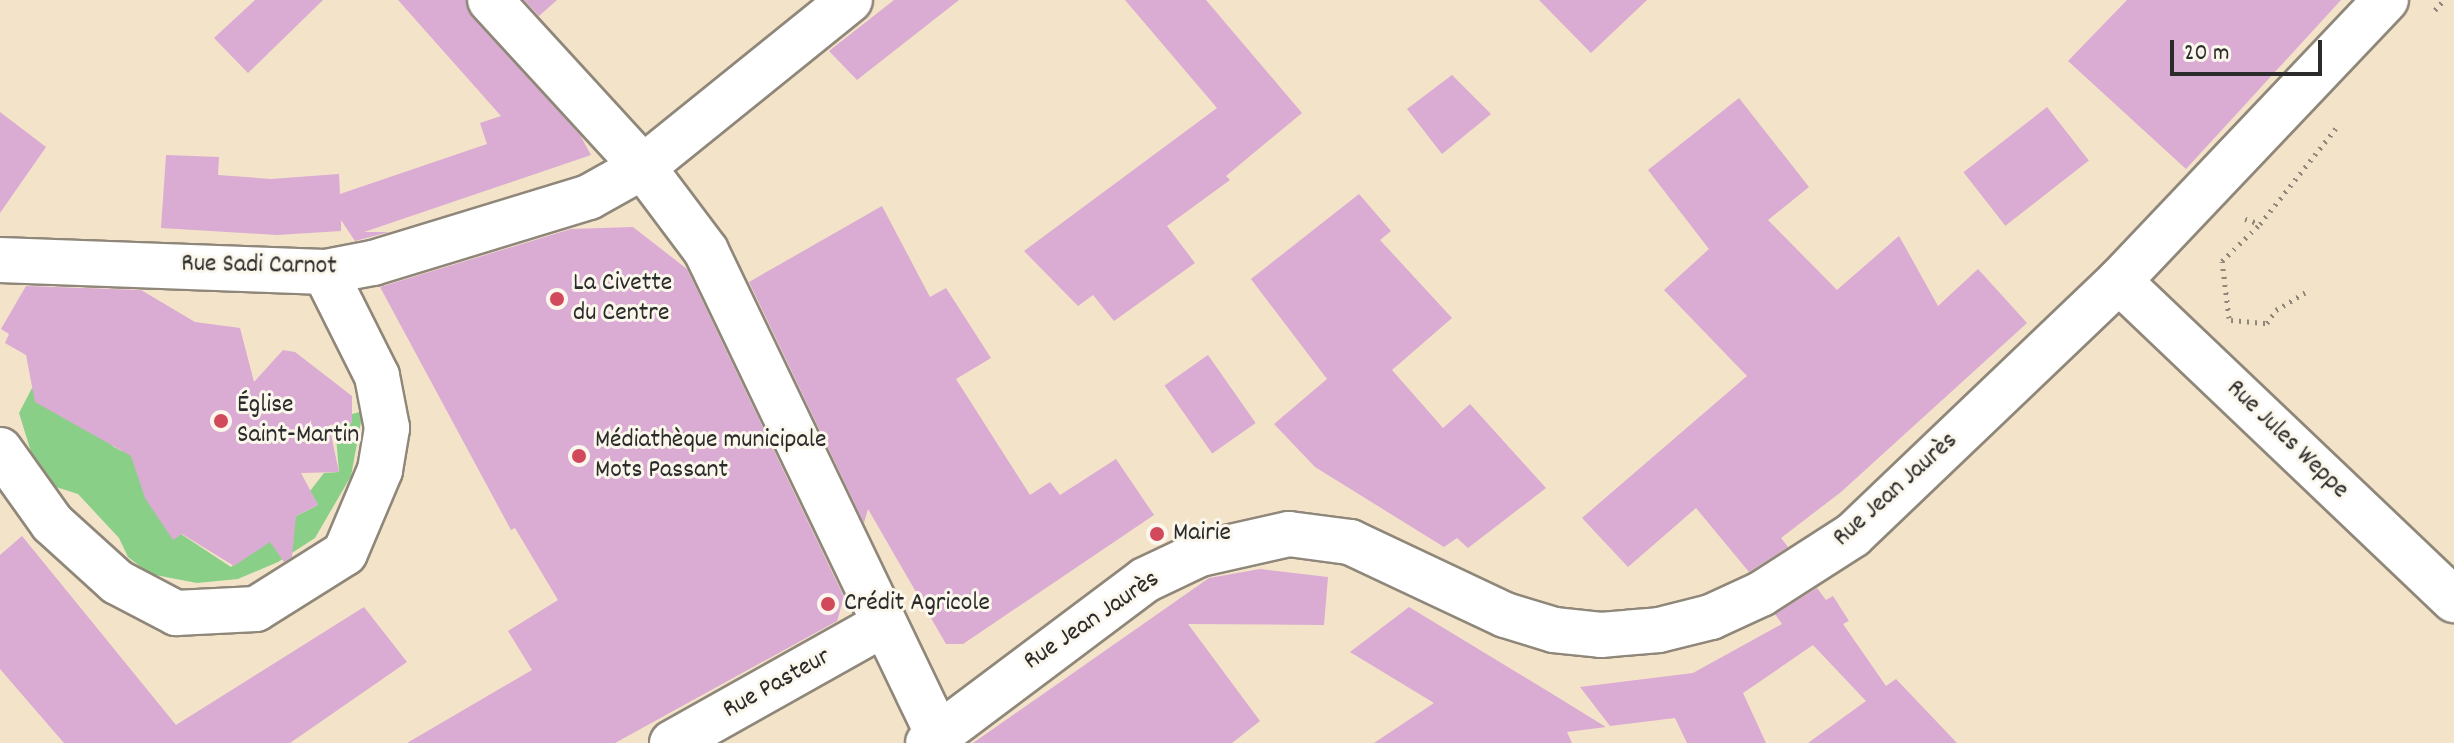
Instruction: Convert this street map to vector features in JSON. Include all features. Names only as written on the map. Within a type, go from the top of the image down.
[{"type":"street","points":[[490,0],[643,167],[706,251],[936,740]]},
{"type":"street","name":"Rue Sadi Carnot","points":[[0,260],[325,272],[373,263],[589,197],[643,167],[850,0]]},
{"type":"street","name":"Rue Jean Jaurès","points":[[936,740],[1145,580],[1200,554],[1289,534],[1350,542],[1505,615],[1554,630],[1601,635],[1659,630],[1711,617],[1761,594],[1853,535],[2119,281],[2386,0]]},
{"type":"street","points":[[0,450],[52,523],[117,582],[176,613],[256,609],[345,553],[380,470],[387,428],[377,376],[325,272]]},
{"type":"street","name":"Rue Jules Weppe","points":[[2119,281],[2454,600]]},
{"type":"street","name":"Rue Pasteur","points":[[672,743],[882,625]]},
{"type":"path","points":[[2204,361],[2230,320],[2222,261],[2260,224]]},
{"type":"path","points":[[2230,320],[2267,323],[2276,310],[2308,291]]},
{"type":"green space","points":[[32,388],[79,414],[114,447],[122,451],[127,443],[181,534],[231,567],[264,534],[273,545],[296,516],[318,505],[310,491],[324,473],[339,472],[335,425],[352,423],[352,414],[363,411],[351,476],[315,538],[278,562],[238,579],[197,583],[150,574],[128,557],[119,538],[78,494],[56,487],[37,471],[19,413]]},
{"type":"building","points":[[255,0],[323,0],[248,73],[214,38]]},
{"type":"building","points":[[398,0],[466,0],[472,17],[580,135],[591,155],[364,232],[389,232],[355,241],[341,220],[341,231],[277,235],[161,228],[166,155],[219,157],[218,175],[271,179],[339,174],[340,194],[487,144],[480,123],[501,116]]},
{"type":"building","points":[[524,0],[557,0],[539,16]]},
{"type":"building","points":[[894,0],[959,0],[857,80],[829,51]]},
{"type":"building","points":[[1125,0],[1206,0],[1302,113],[1226,176],[1230,180],[1167,226],[1195,263],[1114,321],[1093,295],[1078,306],[1024,251],[1217,108]]},
{"type":"building","points":[[1539,0],[1647,0],[1591,53]]},
{"type":"building","points":[[2127,0],[2341,0],[2186,169],[2068,61]]},
{"type":"building","points":[[1452,75],[1491,114],[1442,154],[1407,109]]},
{"type":"building","points":[[1739,98],[1809,187],[1768,220],[1837,290],[1899,236],[1938,306],[1978,269],[2027,323],[1841,492],[1781,538],[1788,547],[1749,572],[1696,508],[1628,567],[1582,518],[1747,376],[1664,290],[1709,249],[1648,170]]},
{"type":"building","points":[[2047,107],[2089,161],[2005,226],[1963,172]]},
{"type":"building","points":[[0,112],[46,147],[0,213]]},
{"type":"building","points":[[1359,194],[1391,231],[1380,240],[1452,318],[1392,370],[1443,428],[1470,404],[1546,488],[1468,548],[1457,538],[1444,547],[1315,467],[1274,424],[1327,379],[1251,279]]},
{"type":"building","points":[[882,206],[930,297],[946,288],[991,358],[956,379],[1030,495],[1050,482],[1060,495],[1116,459],[1154,515],[963,644],[946,644],[868,509],[864,523],[749,282]]},
{"type":"building","points":[[633,227],[687,269],[844,597],[837,621],[615,743],[407,743],[532,670],[508,631],[558,600],[515,528],[511,530],[380,287],[571,229]]},
{"type":"building","name":"Église Saint-Martin","points":[[26,286],[141,290],[195,322],[240,328],[254,382],[283,350],[295,352],[352,396],[352,423],[329,425],[339,472],[301,473],[318,505],[296,516],[292,557],[284,562],[270,542],[234,566],[182,534],[173,540],[145,498],[131,456],[35,402],[26,355],[5,343],[9,334],[1,329]]},
{"type":"building","points":[[1208,355],[1256,423],[1212,453],[1165,385]]},
{"type":"building","points":[[22,536],[176,725],[364,607],[407,662],[290,743],[64,743],[0,669],[0,555]]},
{"type":"building","points":[[1260,569],[1328,577],[1324,625],[1188,624],[1260,721],[1232,743],[973,743],[1209,578]]},
{"type":"building","points":[[1817,588],[1826,600],[1833,596],[1849,621],[1843,624],[1886,686],[1896,679],[1957,743],[1808,743],[1866,701],[1813,645],[1743,693],[1766,743],[1687,743],[1675,718],[1610,726],[1580,687],[1693,673],[1782,624],[1775,614]]},
{"type":"building","points":[[1409,607],[1606,727],[1567,732],[1572,743],[1374,743],[1434,703],[1350,652]]},
{"type":"place","name":"La Civette du Centre","points":[[557,299]]},
{"type":"place","name":"Église Saint-Martin","points":[[221,421]]},
{"type":"place","name":"Médiathèque municipale Mots Passant","points":[[579,456]]},
{"type":"place","name":"Mairie","points":[[1157,534]]},
{"type":"place","name":"Crédit Agricole","points":[[828,604]]}]
